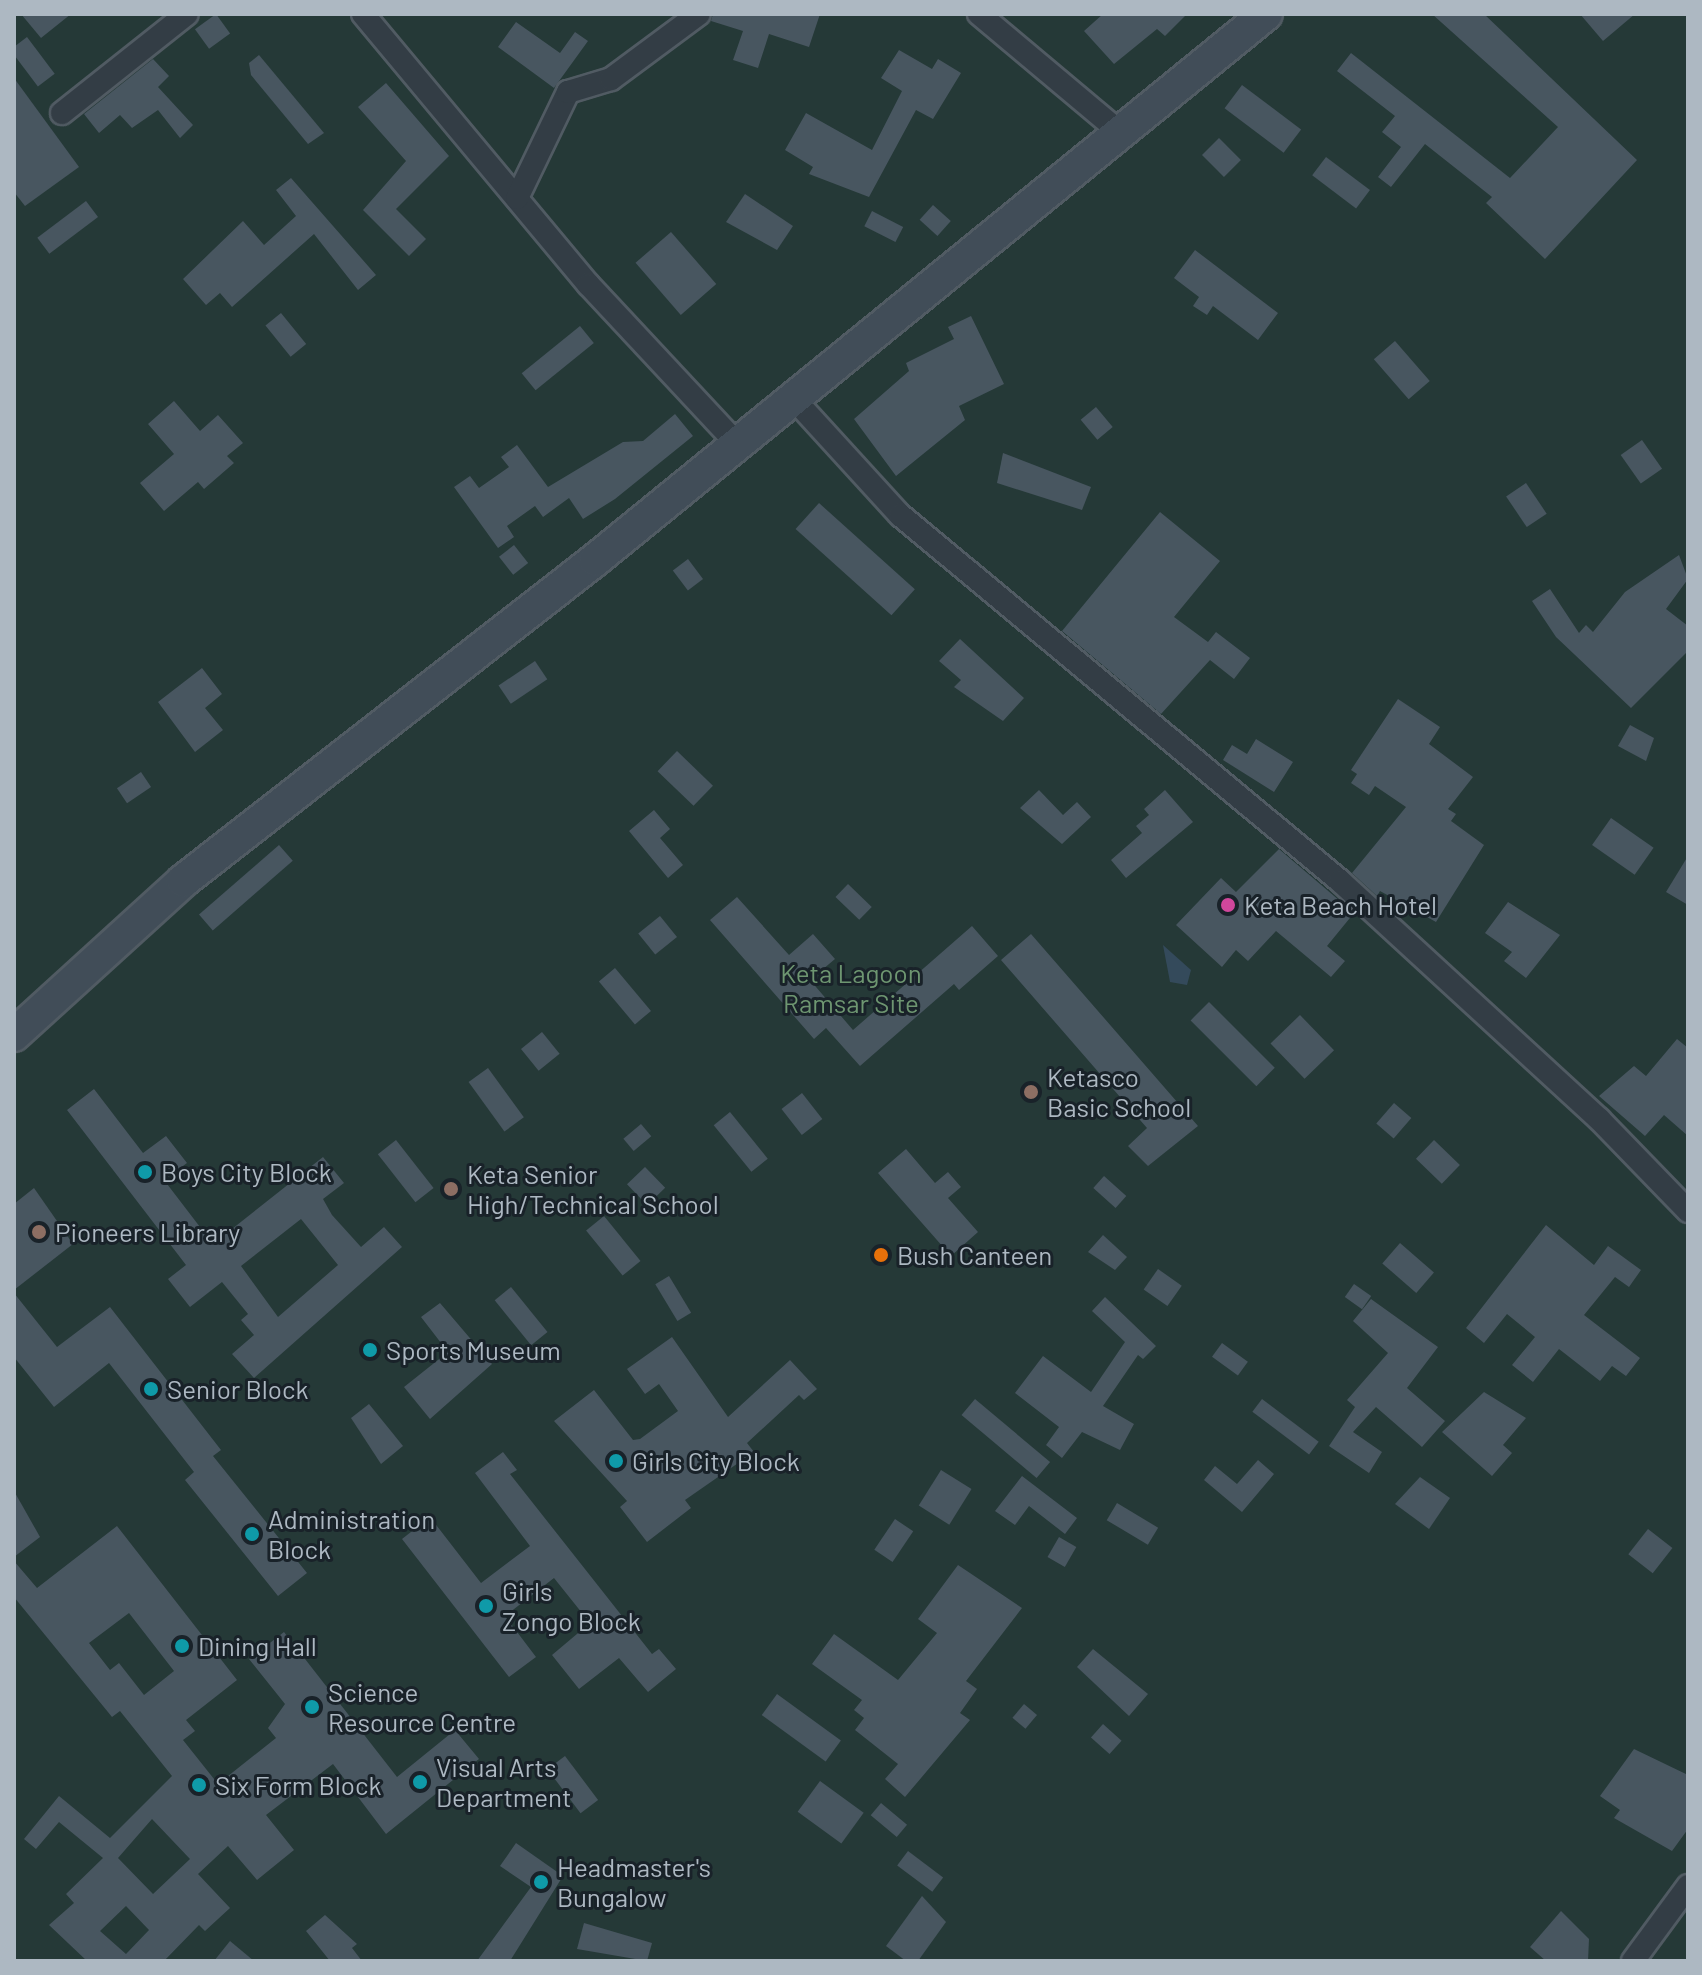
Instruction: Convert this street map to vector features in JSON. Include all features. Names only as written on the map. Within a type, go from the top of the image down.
[{"type":"main road","points":[[14,1035],[183,881],[738,445],[1123,135],[1266,14]]},
{"type":"street","points":[[62,113],[187,14]]},
{"type":"street","points":[[363,14],[517,198],[738,445]]},
{"type":"street","points":[[517,198],[568,92],[611,79],[699,14]]},
{"type":"street","points":[[979,14],[1123,135]]},
{"type":"street","points":[[794,399],[900,515],[1340,881],[1599,1119],[1688,1211]]},
{"type":"street","points":[[1633,1961],[1688,1886]]},
{"type":"green space","name":"Keta Lagoon Ramsar Site","points":[[14,14],[1688,14],[1688,1961],[14,1961]]},
{"type":"water","points":[[1163,945],[1191,970],[1187,985],[1170,982]]},
{"type":"building","points":[[21,14],[71,14],[41,38]]},
{"type":"building","points":[[216,14],[230,33],[209,49],[195,29]]},
{"type":"building","points":[[713,14],[820,14],[809,47],[769,34],[758,68],[733,60],[743,31],[711,21]]},
{"type":"building","points":[[1103,14],[1187,14],[1165,36],[1157,29],[1114,64],[1084,31]]},
{"type":"building","points":[[1432,14],[1484,14],[1637,160],[1545,259],[1486,203],[1492,197],[1425,144],[1391,187],[1378,177],[1401,147],[1382,132],[1395,116],[1337,71],[1351,53],[1510,178],[1558,127]]},
{"type":"building","points":[[1580,14],[1635,14],[1603,41]]},
{"type":"building","points":[[516,22],[560,53],[575,32],[588,41],[554,88],[498,47]]},
{"type":"building","points":[[27,37],[55,74],[38,86],[14,55],[14,47]]},
{"type":"building","points":[[899,50],[932,69],[938,59],[961,73],[933,119],[916,110],[869,197],[809,174],[813,167],[785,150],[806,113],[872,150],[902,91],[881,78]]},
{"type":"building","points":[[259,55],[324,133],[308,144],[251,75],[249,63]]},
{"type":"building","points":[[153,59],[169,76],[158,87],[193,125],[180,138],[158,110],[132,128],[120,115],[99,133],[84,114]]},
{"type":"building","points":[[14,78],[79,167],[25,206],[14,192]]},
{"type":"building","points":[[386,83],[449,156],[396,209],[426,239],[409,256],[363,210],[406,161],[358,107]]},
{"type":"building","points":[[1242,85],[1301,130],[1284,153],[1225,108]]},
{"type":"building","points":[[1219,138],[1241,160],[1224,177],[1202,155]]},
{"type":"building","points":[[1326,157],[1370,190],[1356,208],[1312,175]]},
{"type":"building","points":[[291,178],[376,275],[358,290],[314,234],[232,307],[220,293],[206,305],[183,279],[243,221],[264,245],[296,216],[276,190]]},
{"type":"building","points":[[745,194],[793,226],[777,250],[726,222]]},
{"type":"building","points":[[86,201],[98,217],[49,254],[37,238]]},
{"type":"building","points":[[933,205],[951,221],[937,236],[920,220]]},
{"type":"building","points":[[872,211],[903,227],[895,242],[864,226]]},
{"type":"building","points":[[671,232],[716,284],[681,315],[636,263]]},
{"type":"building","points":[[1195,250],[1278,313],[1258,340],[1213,306],[1207,315],[1193,306],[1199,297],[1174,278]]},
{"type":"building","points":[[281,313],[306,344],[291,357],[265,326]]},
{"type":"building","points":[[971,316],[1004,384],[959,406],[965,420],[896,476],[854,419],[909,371],[906,363],[954,339],[948,327]]},
{"type":"building","points":[[580,326],[594,343],[536,390],[522,373]]},
{"type":"building","points":[[1395,341],[1430,381],[1409,399],[1374,359]]},
{"type":"building","points":[[174,401],[200,431],[218,415],[243,443],[227,456],[234,463],[204,489],[198,482],[164,511],[140,483],[174,454],[148,424]]},
{"type":"building","points":[[1096,407],[1113,427],[1097,440],[1081,420]]},
{"type":"building","points":[[675,414],[693,436],[615,499],[583,519],[569,498],[543,517],[535,506],[507,526],[514,537],[498,548],[454,487],[470,476],[479,488],[509,467],[501,457],[517,445],[548,487],[623,442],[643,441]]},
{"type":"building","points":[[1642,440],[1662,469],[1641,484],[1621,455]]},
{"type":"building","points":[[1003,453],[1091,487],[1082,510],[997,483]]},
{"type":"building","points":[[1526,483],[1547,514],[1527,527],[1506,496]]},
{"type":"building","points":[[819,503],[915,589],[891,615],[796,529]]},
{"type":"building","points":[[1160,512],[1220,561],[1174,617],[1208,642],[1216,632],[1250,658],[1234,679],[1210,660],[1161,714],[1062,631]]},
{"type":"building","points":[[514,545],[528,563],[513,575],[499,557]]},
{"type":"building","points":[[1679,555],[1688,579],[1666,609],[1688,626],[1688,651],[1631,708],[1556,637],[1532,601],[1550,589],[1579,633],[1586,625],[1593,632],[1625,592]]},
{"type":"building","points":[[688,559],[703,579],[688,590],[673,570]]},
{"type":"building","points":[[960,639],[1024,698],[1003,721],[954,687],[961,680],[939,661]]},
{"type":"building","points":[[535,661],[547,679],[511,704],[499,686]]},
{"type":"building","points":[[202,668],[222,694],[205,708],[223,730],[195,752],[158,702]]},
{"type":"building","points":[[1398,699],[1440,727],[1429,744],[1473,777],[1448,809],[1456,814],[1451,821],[1484,845],[1436,922],[1380,891],[1377,896],[1352,873],[1406,807],[1375,786],[1369,795],[1351,783],[1357,774],[1351,770]]},
{"type":"building","points":[[1630,725],[1654,738],[1646,761],[1618,746]]},
{"type":"building","points":[[1256,739],[1293,762],[1274,792],[1223,760],[1232,745],[1247,754]]},
{"type":"building","points":[[677,751],[713,786],[694,806],[658,771]]},
{"type":"building","points":[[141,772],[151,787],[127,803],[117,788]]},
{"type":"building","points":[[1039,790],[1063,815],[1077,802],[1091,817],[1062,844],[1020,808]]},
{"type":"building","points":[[1165,790],[1193,822],[1126,878],[1111,860],[1142,833],[1136,826],[1149,815],[1144,809]]},
{"type":"building","points":[[654,810],[670,829],[660,838],[683,865],[668,878],[629,831]]},
{"type":"building","points":[[1611,818],[1654,848],[1635,875],[1592,845]]},
{"type":"building","points":[[279,845],[293,861],[213,930],[199,915]]},
{"type":"building","points":[[1279,849],[1354,913],[1327,946],[1345,961],[1331,977],[1276,931],[1248,961],[1236,950],[1222,967],[1176,925],[1221,878],[1236,892]]},
{"type":"building","points":[[1688,856],[1688,905],[1666,892]]},
{"type":"building","points":[[848,884],[872,907],[859,920],[835,897]]},
{"type":"building","points":[[737,897],[789,955],[813,934],[835,959],[810,980],[853,1030],[972,926],[998,956],[959,990],[954,984],[860,1066],[826,1028],[814,1039],[710,920]]},
{"type":"building","points":[[1508,902],[1560,935],[1526,978],[1504,961],[1512,952],[1485,933]]},
{"type":"building","points":[[660,916],[677,937],[655,955],[638,934]]},
{"type":"building","points":[[1031,934],[1198,1126],[1148,1166],[1128,1146],[1147,1128],[1001,960]]},
{"type":"building","points":[[615,968],[651,1011],[635,1024],[599,981]]},
{"type":"building","points":[[1209,1002],[1275,1068],[1256,1086],[1191,1020]]},
{"type":"building","points":[[1300,1015],[1334,1050],[1305,1079],[1271,1043]]},
{"type":"building","points":[[542,1032],[560,1054],[539,1071],[521,1049]]},
{"type":"building","points":[[1677,1039],[1688,1048],[1688,1136],[1664,1115],[1645,1136],[1599,1096],[1634,1066],[1646,1076]]},
{"type":"building","points":[[488,1068],[524,1117],[504,1131],[469,1082]]},
{"type":"building","points":[[94,1089],[143,1153],[166,1136],[187,1163],[164,1180],[213,1244],[323,1157],[344,1183],[323,1199],[332,1215],[361,1247],[384,1227],[402,1247],[254,1378],[232,1354],[254,1335],[241,1320],[248,1314],[222,1282],[190,1307],[168,1279],[186,1265],[67,1110]],"holes":[[[301,1219],[338,1265],[278,1317],[241,1266]]]},
{"type":"building","points":[[802,1093],[822,1119],[802,1135],[782,1109]]},
{"type":"building","points":[[1394,1103],[1411,1118],[1394,1138],[1376,1123]]},
{"type":"building","points":[[730,1112],[768,1159],[751,1172],[714,1125]]},
{"type":"building","points":[[641,1124],[651,1136],[634,1151],[623,1139]]},
{"type":"building","points":[[396,1140],[434,1188],[415,1202],[378,1154]]},
{"type":"building","points":[[1434,1140],[1460,1165],[1442,1184],[1416,1159]]},
{"type":"building","points":[[906,1149],[935,1183],[948,1172],[961,1187],[948,1198],[978,1232],[951,1256],[878,1173]]},
{"type":"building","points":[[645,1167],[665,1188],[647,1205],[627,1184]]},
{"type":"building","points":[[1104,1176],[1126,1196],[1116,1208],[1093,1188]]},
{"type":"building","name":"Pioneers Library","points":[[34,1188],[73,1244],[14,1290],[14,1204]]},
{"type":"building","points":[[604,1216],[641,1261],[623,1276],[586,1230]]},
{"type":"building","points":[[1546,1225],[1594,1265],[1608,1246],[1641,1270],[1629,1287],[1615,1277],[1584,1315],[1640,1358],[1626,1376],[1612,1366],[1600,1381],[1559,1349],[1533,1382],[1512,1365],[1535,1337],[1507,1314],[1484,1343],[1466,1328]]},
{"type":"building","points":[[1103,1235],[1127,1257],[1115,1270],[1088,1252]]},
{"type":"building","points":[[1400,1243],[1434,1273],[1416,1293],[1382,1263]]},
{"type":"building","points":[[1158,1269],[1182,1286],[1167,1306],[1144,1289]]},
{"type":"building","points":[[669,1276],[691,1313],[677,1321],[655,1284]]},
{"type":"building","points":[[1354,1284],[1371,1296],[1362,1309],[1345,1297]]},
{"type":"building","points":[[511,1287],[548,1332],[531,1345],[495,1300]]},
{"type":"building","points":[[14,1293],[57,1347],[110,1307],[221,1450],[213,1456],[307,1573],[278,1596],[185,1480],[194,1472],[109,1363],[54,1407],[14,1357]]},
{"type":"building","points":[[1105,1297],[1156,1346],[1143,1359],[1138,1355],[1103,1406],[1134,1424],[1120,1450],[1082,1432],[1062,1458],[1046,1445],[1059,1427],[1015,1393],[1043,1356],[1091,1392],[1125,1342],[1092,1311]]},
{"type":"building","points":[[1371,1299],[1438,1347],[1407,1388],[1445,1421],[1422,1447],[1376,1407],[1353,1432],[1382,1452],[1369,1473],[1329,1446],[1355,1407],[1347,1400],[1388,1353],[1353,1321]]},
{"type":"building","points":[[440,1303],[492,1364],[430,1419],[404,1387],[448,1352],[421,1317]]},
{"type":"building","points":[[672,1337],[728,1417],[790,1360],[817,1389],[804,1400],[799,1395],[747,1443],[754,1452],[685,1500],[691,1508],[647,1542],[620,1507],[627,1501],[554,1421],[594,1390],[633,1440],[640,1439],[678,1411],[659,1384],[645,1394],[627,1369]]},
{"type":"building","points":[[1222,1343],[1248,1362],[1238,1376],[1212,1357]]},
{"type":"building","points":[[1484,1392],[1526,1418],[1503,1445],[1512,1453],[1492,1476],[1442,1432]]},
{"type":"building","points":[[975,1399],[1050,1462],[1037,1478],[962,1415]]},
{"type":"building","points":[[1262,1399],[1319,1442],[1309,1455],[1252,1412]]},
{"type":"building","points":[[369,1404],[403,1446],[381,1464],[351,1418]]},
{"type":"building","points":[[503,1452],[517,1470],[510,1474],[652,1654],[659,1649],[676,1669],[648,1692],[619,1658],[579,1689],[552,1655],[590,1623],[554,1578],[505,1616],[536,1657],[509,1677],[402,1539],[430,1517],[481,1583],[530,1546],[475,1473]]},
{"type":"building","points":[[1258,1460],[1274,1474],[1242,1512],[1204,1480],[1215,1466],[1237,1484]]},
{"type":"building","points":[[941,1470],[972,1489],[949,1525],[919,1506]]},
{"type":"building","points":[[1022,1476],[1077,1518],[1065,1534],[1029,1506],[1015,1525],[995,1511]]},
{"type":"building","points":[[1420,1477],[1450,1498],[1429,1529],[1395,1504]]},
{"type":"building","points":[[14,1491],[40,1537],[14,1557]]},
{"type":"building","points":[[1117,1503],[1158,1528],[1148,1545],[1107,1520]]},
{"type":"building","points":[[895,1519],[913,1531],[893,1562],[874,1550]]},
{"type":"building","points":[[117,1526],[237,1680],[186,1720],[195,1731],[183,1740],[218,1784],[276,1738],[268,1728],[285,1704],[249,1659],[284,1632],[397,1777],[455,1730],[479,1759],[386,1834],[333,1764],[266,1815],[294,1850],[257,1880],[228,1846],[198,1874],[230,1908],[205,1931],[199,1925],[164,1961],[87,1961],[49,1925],[74,1903],[66,1894],[103,1858],[59,1822],[36,1849],[24,1839],[59,1796],[110,1838],[172,1776],[120,1711],[112,1717],[14,1597],[14,1561],[37,1588]],"holes":[[[129,1613],[174,1671],[144,1695],[119,1663],[110,1670],[89,1643]],[[152,1819],[190,1859],[153,1894],[118,1858]],[[126,1906],[149,1930],[126,1954],[100,1931]]]},
{"type":"building","points":[[1648,1529],[1672,1548],[1653,1573],[1628,1554]]},
{"type":"building","points":[[1059,1537],[1076,1547],[1065,1567],[1048,1557]]},
{"type":"building","points":[[958,1565],[1022,1608],[966,1681],[977,1689],[960,1713],[970,1720],[905,1797],[885,1779],[898,1764],[855,1730],[864,1718],[854,1710],[862,1700],[812,1664],[834,1634],[898,1680],[937,1633],[918,1619]]},
{"type":"building","points":[[1093,1649],[1148,1694],[1129,1716],[1077,1667]]},
{"type":"building","points":[[777,1694],[841,1740],[826,1761],[762,1715]]},
{"type":"building","points":[[1024,1704],[1037,1715],[1025,1729],[1012,1718]]},
{"type":"building","points":[[1103,1724],[1122,1741],[1110,1754],[1091,1737]]},
{"type":"building","points":[[1634,1749],[1688,1775],[1688,1829],[1672,1851],[1614,1818],[1620,1810],[1600,1796]]},
{"type":"building","points":[[565,1756],[598,1800],[581,1813],[547,1769]]},
{"type":"building","points":[[820,1781],[864,1813],[841,1843],[798,1812]]},
{"type":"building","points":[[881,1803],[907,1825],[897,1837],[871,1815]]},
{"type":"building","points":[[516,1843],[563,1876],[510,1961],[477,1961],[531,1887],[500,1866]]},
{"type":"building","points":[[908,1851],[943,1877],[932,1892],[897,1865]]},
{"type":"building","points":[[922,1896],[946,1922],[918,1961],[906,1961],[886,1946]]},
{"type":"building","points":[[1561,1911],[1589,1939],[1588,1961],[1546,1961],[1530,1947]]},
{"type":"building","points":[[325,1915],[357,1944],[352,1948],[362,1961],[330,1961],[306,1931]]},
{"type":"building","points":[[584,1923],[652,1943],[647,1961],[577,1949]]},
{"type":"building","points":[[230,1941],[254,1961],[214,1961]]},
{"type":"place","name":"Keta Beach Hotel","points":[[1228,905]]},
{"type":"place","name":"Ketasco Basic School","points":[[1031,1092]]},
{"type":"place","name":"Boys City Block","points":[[145,1172]]},
{"type":"place","name":"Keta Senior High/Technical School","points":[[451,1189]]},
{"type":"place","name":"Pioneers Library","points":[[39,1232]]},
{"type":"place","name":"Bush Canteen","points":[[881,1255]]},
{"type":"place","name":"Sports Museum","points":[[370,1350]]},
{"type":"place","name":"Senior Block","points":[[151,1389]]},
{"type":"place","name":"Girls City Block","points":[[616,1461]]},
{"type":"place","name":"Administration Block","points":[[252,1534]]},
{"type":"place","name":"Girls Zongo Block","points":[[486,1606]]},
{"type":"place","name":"Dining Hall","points":[[182,1646]]},
{"type":"place","name":"Science Resource Centre","points":[[312,1707]]},
{"type":"place","name":"Visual Arts Department","points":[[420,1782]]},
{"type":"place","name":"Six Form Block","points":[[199,1785]]},
{"type":"place","name":"Headmaster's Bungalow","points":[[541,1882]]}]
